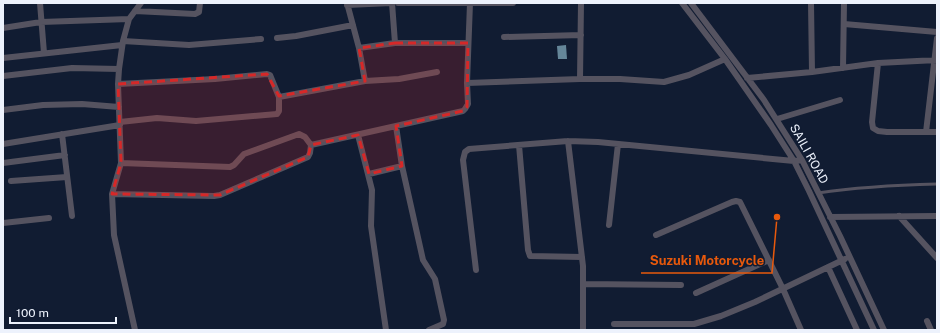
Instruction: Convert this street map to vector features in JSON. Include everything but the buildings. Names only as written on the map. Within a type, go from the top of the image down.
[{"type":"street","points":[[40,3],[44,53]]},
{"type":"street","points":[[136,330],[114,235],[112,194],[121,163],[118,84],[119,69],[129,19],[141,3]]},
{"type":"street","points":[[135,11],[195,14],[199,12],[200,3]]},
{"type":"street","points":[[365,81],[359,48],[347,4],[391,3],[395,43]]},
{"type":"street","points":[[398,3],[513,3]]},
{"type":"street","points":[[311,145],[462,111],[465,109],[468,104],[467,83],[470,3]]},
{"type":"street","points":[[580,79],[581,3]]},
{"type":"street","points":[[682,3],[725,59],[794,161],[874,330]]},
{"type":"street","name":"SAILI ROAD","points":[[691,3],[777,119],[802,160],[850,256],[884,330]]},
{"type":"street","points":[[811,3],[812,72]]},
{"type":"street","points":[[843,68],[844,3]]},
{"type":"street","points":[[3,28],[41,22],[129,19]]},
{"type":"street","points":[[844,24],[937,32]]},
{"type":"street","points":[[277,38],[296,36],[353,25]]},
{"type":"street","points":[[504,36],[581,36]]},
{"type":"street","points":[[3,58],[123,43],[189,45],[261,38]]},
{"type":"street","points":[[926,132],[936,60],[937,38]]},
{"type":"street","points":[[359,48],[395,43],[468,44]]},
{"type":"street","points":[[467,83],[580,79],[620,79],[664,82],[690,75],[725,59]]},
{"type":"street","points":[[747,78],[812,72],[878,63],[936,60]]},
{"type":"street","points":[[878,63],[872,122],[873,128],[878,131],[887,132],[937,132]]},
{"type":"street","points":[[3,76],[72,68],[119,69]]},
{"type":"street","points":[[279,97],[365,81],[399,79],[437,72]]},
{"type":"street","points":[[3,144],[157,118],[196,121],[277,114],[279,110],[279,97],[270,75],[267,74],[215,79],[118,84]]},
{"type":"street","points":[[777,119],[840,100]]},
{"type":"street","points":[[3,110],[43,105],[82,104],[119,107]]},
{"type":"street","points":[[396,126],[402,166],[423,260],[435,279],[444,320],[443,324],[429,330]]},
{"type":"street","points":[[62,134],[72,216]]},
{"type":"street","points":[[112,194],[220,195],[308,157],[311,145],[305,136],[299,134],[244,154],[234,165],[230,167],[121,163]]},
{"type":"street","points":[[358,135],[372,190],[371,226],[386,330]]},
{"type":"street","points":[[476,270],[463,160],[464,155],[469,149],[568,141],[618,144],[794,161],[802,160]]},
{"type":"street","points":[[568,141],[582,257],[583,330]]},
{"type":"street","points":[[609,225],[618,144]]},
{"type":"street","points":[[519,145],[528,250],[530,256],[582,257]]},
{"type":"street","points":[[3,163],[65,155]]},
{"type":"street","points":[[369,174],[402,166]]},
{"type":"street","points":[[11,181],[68,177]]},
{"type":"street","points":[[656,235],[736,201],[740,202],[783,289],[801,330]]},
{"type":"street","points":[[899,216],[937,258]]},
{"type":"street","points":[[830,217],[937,216]]},
{"type":"street","points":[[3,223],[49,218]]},
{"type":"street","points":[[614,324],[694,324],[704,322],[755,302],[850,256]]},
{"type":"street","points":[[696,293],[769,260]]},
{"type":"street","points":[[828,267],[857,330]]},
{"type":"street","points":[[582,284],[681,285]]},
{"type":"street","points":[[927,321],[932,330]]},
{"type":"lane","points":[[818,193],[876,186],[937,184]]},
{"type":"highlighted area","points":[[395,43],[468,43],[467,107],[463,111],[396,126],[402,166],[369,174],[358,135],[311,145],[308,157],[220,195],[112,194],[121,163],[118,84],[267,74],[279,96],[365,81],[359,48]]},
{"type":"place","name":"Suzuki Motorcycle","points":[[777,217]]}]
